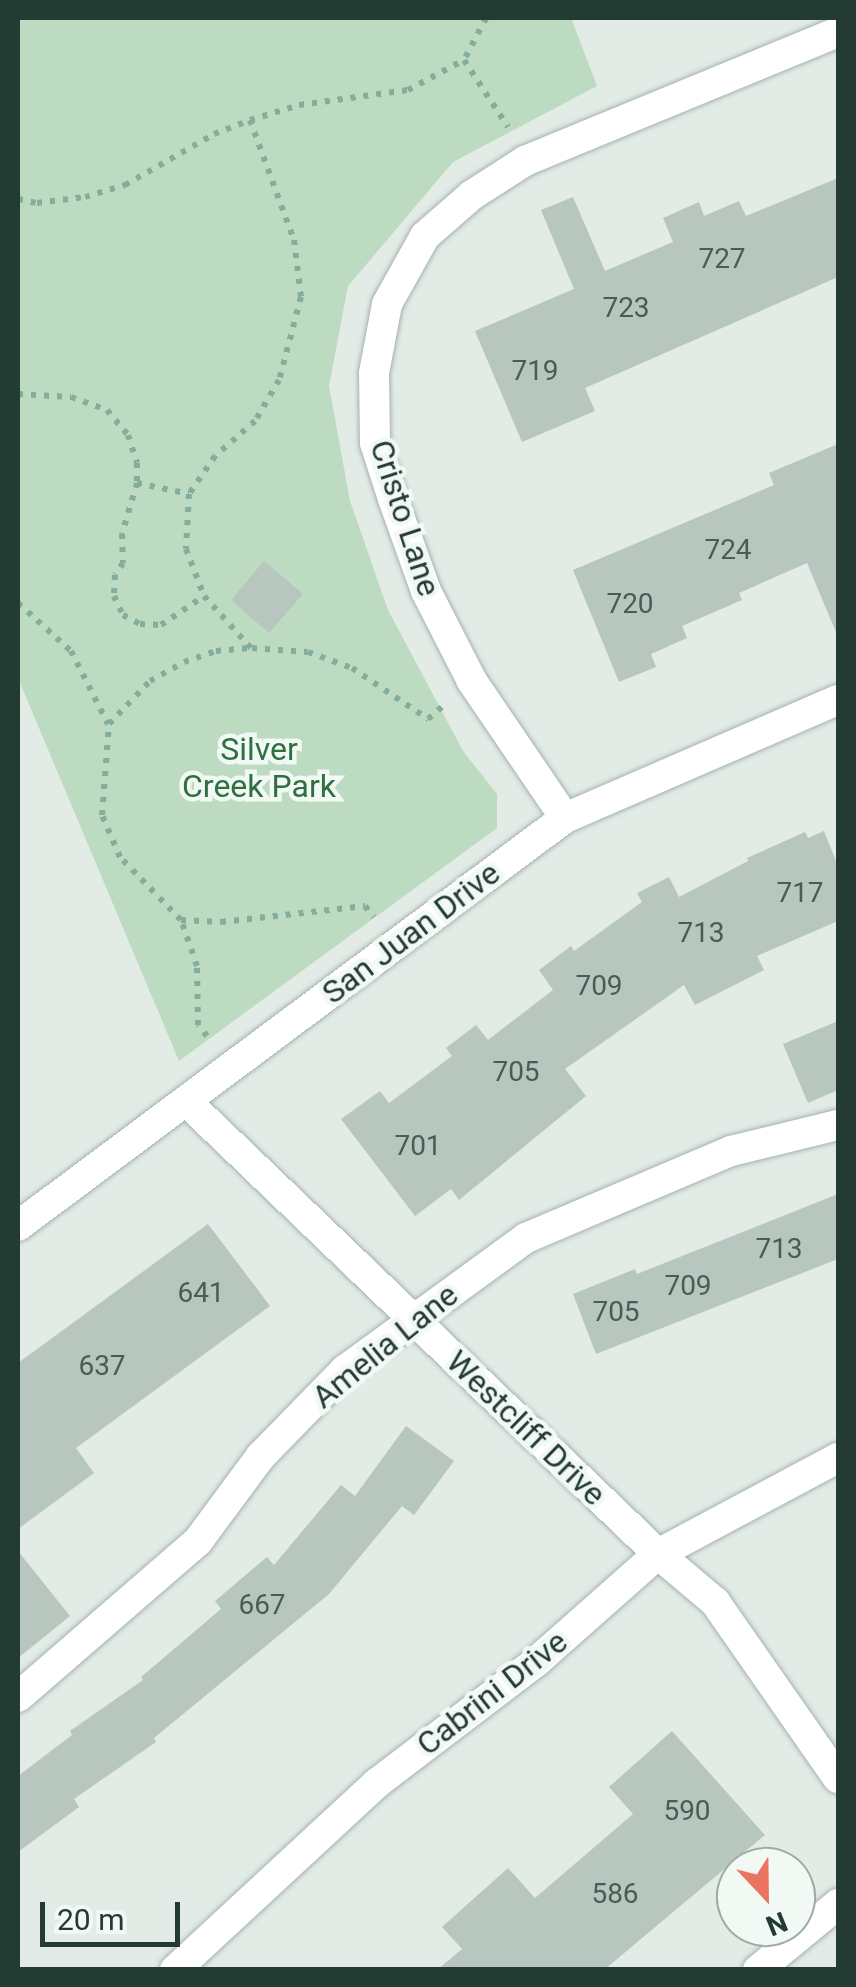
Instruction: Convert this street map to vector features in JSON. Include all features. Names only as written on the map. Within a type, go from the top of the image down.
[{"type":"street","name":"Cristo Lane","points":[[565,818],[472,682],[426,591],[375,443],[374,373],[387,304],[425,236],[472,195],[524,162],[838,32]]},
{"type":"street","name":"San Juan Drive","points":[[18,1226],[565,818],[838,700]]},
{"type":"street","name":"Westcliff Drive","points":[[186,1101],[658,1554],[715,1602],[838,1778]]},
{"type":"street","name":"Amelia Lane","points":[[18,1697],[198,1540],[261,1456],[345,1370],[526,1238],[731,1151],[838,1125]]},
{"type":"street","name":"Cabrini Drive","points":[[175,1970],[378,1783],[537,1661],[658,1554],[838,1458]]},
{"type":"street","points":[[758,1970],[838,1904]]},
{"type":"path","points":[[18,199],[37,203],[85,197],[126,185],[214,134],[250,120],[299,105],[408,90],[464,60],[486,18]]},
{"type":"path","points":[[464,60],[500,109],[524,162]]},
{"type":"path","points":[[250,120],[294,240],[302,297],[280,380],[255,421],[215,456],[188,494],[186,549],[204,596],[252,648]]},
{"type":"path","points":[[18,394],[71,397],[107,410],[128,435],[137,463],[137,483],[122,534],[123,563],[116,575],[114,596],[122,616],[140,624],[161,624],[204,596]]},
{"type":"path","points":[[137,483],[188,494]]},
{"type":"path","points":[[18,603],[70,651],[109,724],[102,815],[120,858],[181,920],[197,966],[198,1025]]},
{"type":"path","points":[[109,724],[150,681],[184,662],[216,651],[252,648],[308,652],[352,668],[428,720]]},
{"type":"path","points":[[181,920],[221,922],[365,906],[395,944]]},
{"type":"green space","name":"Silver Creek Park","points":[[18,18],[571,18],[597,86],[453,162],[348,286],[329,386],[350,501],[388,610],[463,751],[497,794],[497,828],[179,1061],[18,678]]},
{"type":"building","points":[[838,178],[838,277],[585,388],[595,411],[522,442],[475,331],[574,289],[541,210],[573,197],[605,271],[673,242],[663,218],[699,202],[704,216],[739,201],[746,216]]},
{"type":"building","points":[[838,444],[838,637],[807,563],[739,593],[742,600],[682,626],[687,638],[651,654],[656,667],[619,682],[573,570],[774,485],[769,473]]},
{"type":"building","points":[[264,561],[303,594],[269,633],[231,600]]},
{"type":"building","points":[[824,831],[838,866],[838,921],[757,956],[764,970],[695,1005],[684,985],[565,1069],[586,1096],[459,1200],[451,1189],[415,1216],[341,1119],[380,1091],[389,1103],[452,1056],[446,1048],[476,1025],[488,1040],[553,990],[539,970],[571,946],[574,951],[642,902],[637,893],[669,877],[679,897],[748,861],[747,858],[805,832],[808,838]]},
{"type":"building","points":[[838,1021],[838,1090],[808,1103],[783,1044]]},
{"type":"building","points":[[838,1194],[838,1259],[596,1354],[573,1294],[635,1269],[637,1274]]},
{"type":"building","points":[[208,1224],[270,1306],[76,1448],[94,1473],[18,1529],[18,1363]]},
{"type":"building","points":[[406,1426],[454,1461],[414,1515],[402,1506],[329,1594],[154,1738],[156,1742],[74,1799],[79,1807],[18,1852],[18,1776],[72,1735],[70,1731],[143,1680],[141,1677],[221,1609],[215,1601],[267,1557],[274,1565],[341,1485],[355,1496]]},
{"type":"building","points":[[18,1551],[70,1616],[18,1658]]},
{"type":"building","points":[[672,1731],[765,1835],[751,1847],[716,1847],[716,1876],[604,1970],[437,1970],[462,1949],[442,1927],[508,1868],[535,1898],[633,1814],[609,1787]]}]
